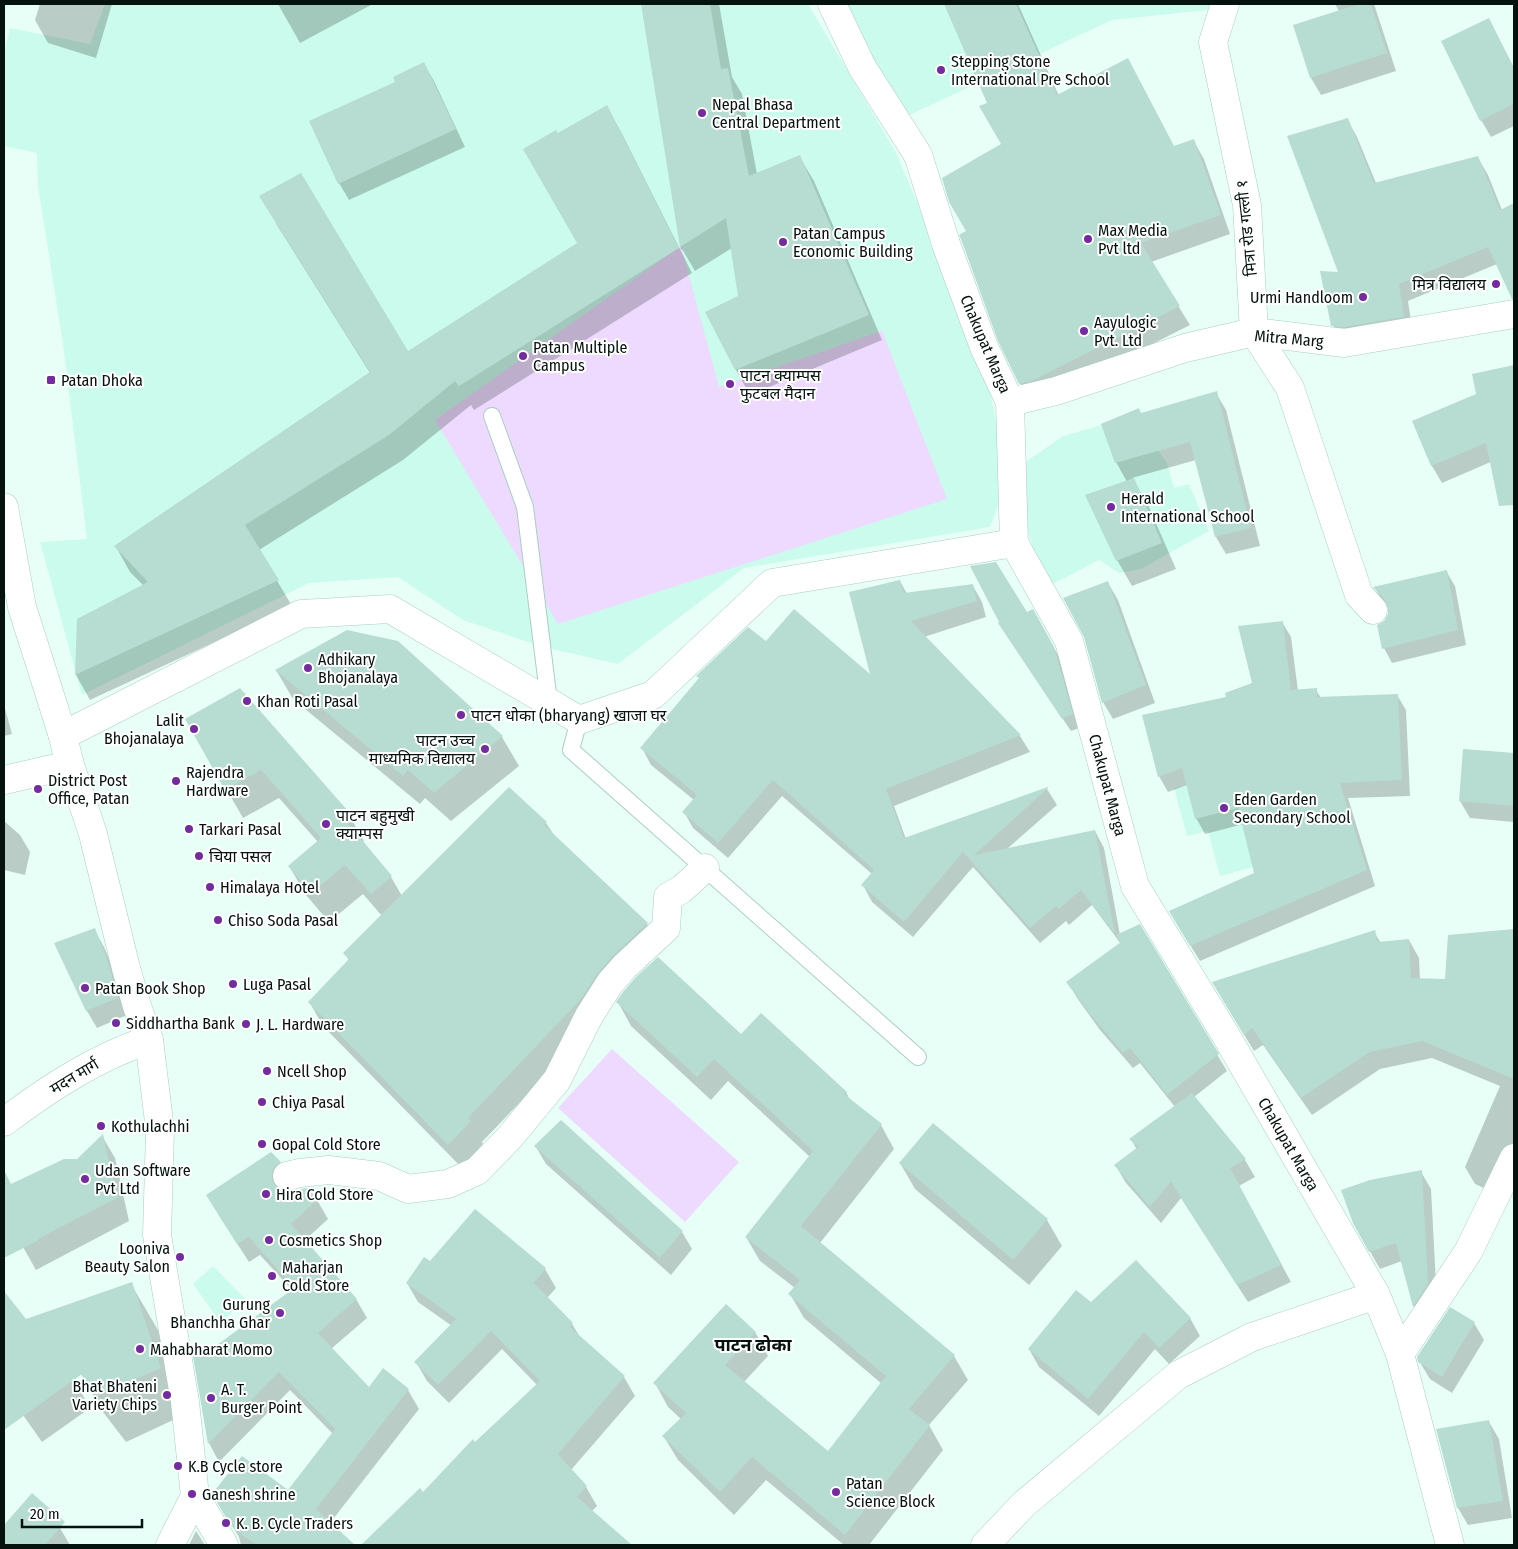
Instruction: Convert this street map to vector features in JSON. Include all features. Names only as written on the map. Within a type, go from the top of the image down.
[{"type":"street","name":"Chakupat Marga","points":[[832,4],[862,67],[918,155],[946,244],[981,337],[1010,402],[1014,543],[1069,641],[1135,886],[1225,1034],[1376,1295],[1400,1354],[1450,1545]]},
{"type":"street","name":"मित्रा रोड गल्ली १","points":[[1225,4],[1213,42],[1247,206],[1254,332],[1290,388],[1359,595],[1373,610]]},
{"type":"street","name":"Mitra Marg","points":[[1010,402],[1056,391],[1185,348],[1254,332],[1344,343],[1514,314]]},
{"type":"street","points":[[4,507],[22,607],[93,834],[126,968],[149,1040],[160,1130],[157,1235],[184,1402],[195,1496],[224,1545]]},
{"type":"street","points":[[62,734],[82,726],[301,614],[390,608],[579,720],[653,695],[772,583],[1014,543]]},
{"type":"street","points":[[4,780],[70,765]]},
{"type":"street","points":[[287,1176],[329,1170],[379,1176],[408,1189],[448,1184],[477,1171],[510,1137],[557,1080],[589,1016],[610,983],[666,928],[668,897],[682,889],[705,868]]},
{"type":"street","name":"मदन मार्ग","points":[[4,1122],[22,1108],[82,1070],[129,1046],[149,1040]]},
{"type":"street","points":[[1400,1354],[1468,1252],[1514,1158]]},
{"type":"street","points":[[985,1545],[1024,1504],[1178,1375],[1252,1337],[1376,1295]]},
{"type":"street","points":[[170,1545],[195,1496]]},
{"type":"lane","points":[[492,416],[525,506],[549,702]]},
{"type":"lane","points":[[579,720],[572,750],[918,1057]]},
{"type":"shaded area","name":"Patan Multiple Campus","points":[[105,4],[808,4],[895,151],[985,368],[1008,479],[990,527],[744,568],[618,664],[543,647],[463,620],[398,577],[309,583],[82,695],[40,542],[87,539],[63,344],[38,186],[37,153],[4,146],[4,53],[10,28],[90,44]]},
{"type":"shaded area","name":"Stepping Stone International Pre School","points":[[845,4],[1211,4],[1208,10],[1112,20],[899,120]]},
{"type":"shaded area","points":[[681,246],[719,387],[882,331],[947,499],[558,624],[435,420]]},
{"type":"shaded area","name":"Herald International School","points":[[1134,416],[1167,463],[1174,488],[1189,484],[1209,531],[1141,569],[1119,573],[1099,560],[1045,588],[1026,525],[1017,468],[1063,436]]},
{"type":"shaded area","name":"Eden Garden Secondary School","points":[[1259,767],[1283,859],[1220,876],[1208,831],[1187,836],[1174,788]]},
{"type":"shaded area","points":[[612,1049],[739,1162],[685,1222],[558,1108]]},
{"type":"shaded area","points":[[213,1266],[245,1299],[221,1323],[193,1284]]},
{"type":"building","points":[[641,4],[710,4],[721,69],[728,68],[749,176],[800,155],[869,315],[735,370],[705,312],[738,296],[726,218],[680,247]]},
{"type":"building","points":[[944,4],[1016,4],[1057,95],[1128,58],[1174,146],[1194,139],[1221,215],[1141,243],[1180,306],[1032,381],[1019,384],[998,341],[959,235],[966,231],[949,202],[942,178],[1001,144],[979,106],[987,103]]},
{"type":"building","points":[[1359,4],[1371,4],[1387,53],[1310,78],[1293,25]]},
{"type":"building","points":[[1489,18],[1514,69],[1514,104],[1480,121],[1441,41]]},
{"type":"building","points":[[424,62],[456,129],[338,184],[309,121],[395,82],[393,77]]},
{"type":"building","points":[[607,105],[679,248],[459,386],[455,381],[389,435],[245,525],[279,580],[75,675],[77,619],[148,582],[114,546],[370,372],[259,196],[301,173],[408,351],[577,243],[523,149],[556,130],[558,133]]},
{"type":"building","points":[[1348,118],[1374,183],[1478,156],[1500,210],[1514,203],[1514,299],[1512,299],[1488,247],[1399,284],[1404,317],[1344,327],[1331,326],[1320,271],[1338,272],[1287,136]]},
{"type":"building","points":[[1514,365],[1514,505],[1499,506],[1486,443],[1431,466],[1412,421],[1476,394],[1472,374]]},
{"type":"building","points":[[1217,391],[1251,528],[1215,537],[1190,442],[1115,463],[1101,424],[1139,408],[1141,413]]},
{"type":"building","points":[[1134,478],[1162,543],[1116,561],[1085,495]]},
{"type":"building","points":[[996,562],[1027,612],[1033,609],[1054,647],[1073,714],[1062,719],[998,623],[970,566]]},
{"type":"building","points":[[1447,570],[1458,630],[1382,649],[1377,625],[1384,621],[1388,614],[1388,607],[1384,599],[1373,587]]},
{"type":"building","points":[[900,580],[904,593],[973,584],[977,601],[911,621],[1021,735],[886,789],[904,838],[1048,787],[974,855],[1095,830],[1115,934],[1081,890],[1059,909],[1056,906],[1030,928],[963,852],[904,922],[861,885],[874,870],[773,780],[718,843],[682,812],[697,795],[640,748],[699,678],[696,676],[748,627],[766,641],[794,609],[870,674],[849,592]]},
{"type":"building","points":[[1108,581],[1146,685],[1102,703],[1084,637],[1063,598]]},
{"type":"building","points":[[1283,621],[1291,690],[1317,688],[1317,697],[1398,694],[1402,780],[1340,783],[1367,870],[1190,946],[1169,911],[1254,873],[1238,808],[1195,819],[1182,768],[1158,777],[1142,715],[1226,697],[1225,693],[1252,683],[1238,626]]},
{"type":"building","points":[[347,630],[398,641],[503,736],[434,793],[408,770],[403,776],[275,670]]},
{"type":"building","points":[[240,688],[348,811],[342,816],[392,876],[371,894],[345,865],[311,893],[288,866],[321,838],[261,770],[225,790],[185,719]]},
{"type":"building","points":[[1463,749],[1514,753],[1514,806],[1459,801]]},
{"type":"building","points":[[509,787],[547,822],[544,825],[648,923],[613,956],[597,974],[581,999],[468,1118],[471,1121],[448,1145],[308,1002],[349,959],[343,953]]},
{"type":"building","points":[[1140,924],[1219,1054],[1167,1095],[1130,1048],[1123,1053],[1066,982],[1121,942],[1116,935]]},
{"type":"building","points":[[95,928],[108,962],[118,998],[86,1011],[54,943]]},
{"type":"building","points":[[1514,929],[1514,1079],[1422,1041],[1370,1052],[1301,1098],[1252,1028],[1244,1035],[1212,982],[1375,930],[1378,942],[1409,939],[1411,978],[1445,979],[1448,935]]},
{"type":"building","points":[[658,957],[741,1034],[761,1013],[847,1092],[844,1094],[882,1124],[801,1226],[955,1355],[909,1409],[930,1425],[845,1535],[752,1457],[720,1492],[662,1436],[686,1413],[653,1383],[726,1304],[756,1332],[725,1365],[828,1451],[886,1376],[788,1294],[800,1280],[745,1237],[813,1151],[714,1059],[697,1077],[616,1002],[636,977]]},
{"type":"building","points":[[1192,1093],[1246,1159],[1230,1168],[1282,1265],[1237,1285],[1171,1182],[1150,1207],[1114,1165],[1138,1147],[1129,1139]]},
{"type":"building","points":[[561,1120],[683,1231],[660,1258],[534,1146]]},
{"type":"building","points":[[933,1123],[1048,1219],[1013,1260],[899,1163]]},
{"type":"building","points":[[103,1134],[117,1198],[4,1258],[4,1170],[11,1184],[64,1159],[77,1159]]},
{"type":"building","points":[[271,1152],[281,1162],[276,1165],[272,1172],[272,1180],[276,1187],[283,1191],[307,1188],[318,1199],[291,1224],[357,1299],[318,1333],[369,1387],[383,1368],[409,1389],[316,1509],[355,1545],[256,1545],[231,1526],[212,1494],[242,1456],[288,1490],[335,1429],[279,1372],[208,1444],[193,1356],[205,1354],[294,1288],[249,1237],[237,1244],[206,1195]]},
{"type":"building","points":[[1422,1170],[1428,1284],[1413,1307],[1396,1243],[1369,1252],[1353,1223],[1341,1190],[1370,1180]]},
{"type":"building","points":[[475,1209],[546,1268],[534,1283],[573,1323],[570,1327],[625,1376],[558,1454],[587,1486],[577,1497],[632,1545],[361,1545],[420,1488],[423,1492],[473,1439],[475,1442],[540,1381],[491,1331],[438,1385],[414,1362],[456,1319],[406,1283],[424,1257],[430,1261]]},
{"type":"building","points":[[1136,1260],[1191,1318],[1159,1348],[1144,1332],[1088,1399],[1028,1349],[1076,1290],[1091,1302]]},
{"type":"building","points":[[132,1282],[161,1368],[98,1396],[82,1374],[4,1430],[4,1291],[26,1319]]},
{"type":"building","points":[[1450,1307],[1475,1322],[1442,1377],[1418,1362],[1417,1357]]},
{"type":"building","points":[[1489,1420],[1503,1501],[1457,1508],[1436,1429]]},
{"type":"building","points":[[32,1493],[65,1522],[45,1545],[4,1545],[4,1525]]},
{"type":"place","name":"Stepping Stone International Pre School","points":[[941,70]]},
{"type":"place","name":"Nepal Bhasa Central Department","points":[[702,113]]},
{"type":"place","name":"Max Media Pvt ltd","points":[[1088,239]]},
{"type":"place","name":"Patan Campus Economic Building","points":[[783,242]]},
{"type":"place","name":"मित्र विद्यालय","points":[[1496,284]]},
{"type":"place","name":"Urmi Handloom","points":[[1363,297]]},
{"type":"place","name":"Aayulogic Pvt. Ltd","points":[[1084,331]]},
{"type":"place","name":"Patan Multiple Campus","points":[[523,356]]},
{"type":"place","name":"Patan Dhoka","points":[[51,380]]},
{"type":"place","name":"पाटन क्याम्पस फुटबल मैदान","points":[[730,384]]},
{"type":"place","name":"Herald International School","points":[[1111,507]]},
{"type":"place","name":"Adhikary Bhojanalaya","points":[[308,668]]},
{"type":"place","name":"Khan Roti Pasal","points":[[247,701]]},
{"type":"place","name":"पाटन धोका (bharyang) खाजा घर","points":[[461,715]]},
{"type":"place","name":"Lalit Bhojanalaya","points":[[194,729]]},
{"type":"place","name":"पाटन उच्च माध्यमिक विद्यालय","points":[[485,749]]},
{"type":"place","name":"Rajendra Hardware","points":[[176,781]]},
{"type":"place","name":"District Post Office, Patan","points":[[38,789]]},
{"type":"place","name":"Eden Garden Secondary School","points":[[1224,808]]},
{"type":"place","name":"पाटन बहुमुखी क्याम्पस","points":[[326,824]]},
{"type":"place","name":"Tarkari Pasal","points":[[189,829]]},
{"type":"place","name":"चिया पसल","points":[[199,856]]},
{"type":"place","name":"Himalaya Hotel","points":[[210,887]]},
{"type":"place","name":"Chiso Soda Pasal","points":[[218,920]]},
{"type":"place","name":"Luga Pasal","points":[[233,984]]},
{"type":"place","name":"Patan Book Shop","points":[[85,988]]},
{"type":"place","name":"Siddhartha Bank","points":[[116,1023]]},
{"type":"place","name":"J. L. Hardware","points":[[246,1024]]},
{"type":"place","name":"Ncell Shop","points":[[267,1071]]},
{"type":"place","name":"Chiya Pasal","points":[[262,1102]]},
{"type":"place","name":"Kothulachhi","points":[[101,1126]]},
{"type":"place","name":"Gopal Cold Store","points":[[262,1144]]},
{"type":"place","name":"Udan Software Pvt Ltd","points":[[85,1179]]},
{"type":"place","name":"Hira Cold Store","points":[[266,1194]]},
{"type":"place","name":"Cosmetics Shop","points":[[269,1240]]},
{"type":"place","name":"Looniva Beauty Salon","points":[[180,1257]]},
{"type":"place","name":"Maharjan Cold Store","points":[[272,1276]]},
{"type":"place","name":"Gurung Bhanchha Ghar","points":[[280,1313]]},
{"type":"place","name":"Mahabharat Momo","points":[[140,1349]]},
{"type":"place","name":"Bhat Bhateni Variety Chips","points":[[167,1395]]},
{"type":"place","name":"A. T. Burger Point","points":[[211,1398]]},
{"type":"place","name":"K.B Cycle store","points":[[178,1466]]},
{"type":"place","name":"Patan Science Block","points":[[836,1492]]},
{"type":"place","name":"Ganesh shrine","points":[[192,1494]]},
{"type":"place","name":"K. B. Cycle Traders","points":[[226,1523]]},
{"type":"district","name":"पाटन ढोका","points":[[753,1345]]}]
